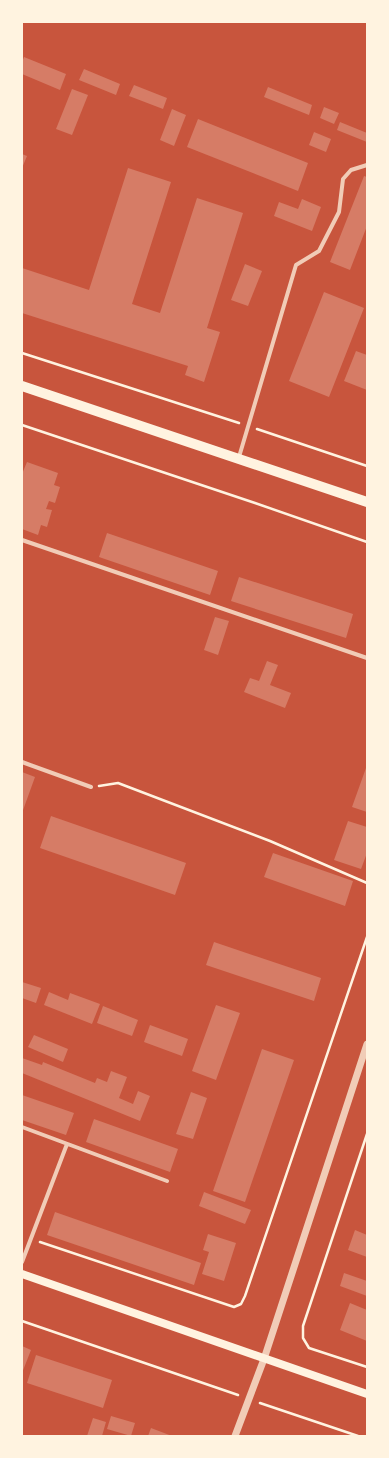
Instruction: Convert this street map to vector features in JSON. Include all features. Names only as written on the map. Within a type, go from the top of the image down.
[{"type":"main road","points":[[22,386],[367,502]]},
{"type":"main road","points":[[22,1274],[367,1394]]},
{"type":"street","points":[[238,459],[296,265],[319,251],[339,212],[343,179],[351,170],[367,165]]},
{"type":"street","points":[[22,540],[367,658]]},
{"type":"street","points":[[22,762],[91,787]]},
{"type":"street","points":[[235,1436],[264,1359],[367,1044]]},
{"type":"street","points":[[22,1127],[167,1181]]},
{"type":"street","points":[[22,1262],[68,1144]]},
{"type":"path","points":[[22,353],[367,466]]},
{"type":"path","points":[[22,425],[367,542]]},
{"type":"path","points":[[91,787],[118,783],[270,841],[367,883]]},
{"type":"path","points":[[31,1239],[234,1307],[241,1304],[248,1288],[367,937]]},
{"type":"path","points":[[367,1134],[303,1326],[303,1338],[309,1348],[367,1367]]},
{"type":"path","points":[[22,1321],[358,1436]]},
{"type":"building","points":[[24,57],[66,74],[60,90],[22,74],[22,62]]},
{"type":"building","points":[[84,69],[120,84],[116,95],[79,80]]},
{"type":"building","points":[[134,85],[167,98],[163,109],[129,96]]},
{"type":"building","points":[[268,87],[312,105],[309,115],[264,97]]},
{"type":"building","points":[[72,89],[88,95],[72,135],[56,129]]},
{"type":"building","points":[[324,107],[339,113],[334,124],[320,118]]},
{"type":"building","points":[[172,109],[186,115],[174,146],[160,140]]},
{"type":"building","points":[[198,119],[308,163],[298,191],[187,147]]},
{"type":"building","points":[[340,122],[367,133],[367,142],[337,130]]},
{"type":"building","points":[[314,132],[331,139],[326,152],[309,145]]},
{"type":"building","points":[[22,154],[27,156],[22,168]]},
{"type":"building","points":[[128,168],[171,182],[132,304],[160,313],[197,198],[243,213],[207,328],[220,332],[204,382],[185,375],[188,366],[22,313],[22,268],[89,290]]},
{"type":"building","points":[[364,176],[367,177],[367,226],[350,270],[330,262]]},
{"type":"building","points":[[302,199],[321,207],[312,231],[274,216],[279,202],[298,209]]},
{"type":"building","points":[[245,264],[262,271],[248,306],[231,300]]},
{"type":"building","points":[[324,292],[364,308],[329,397],[289,381]]},
{"type":"building","points":[[356,351],[367,355],[367,390],[344,381]]},
{"type":"building","points":[[27,462],[58,473],[54,485],[60,487],[55,503],[49,501],[46,509],[52,510],[47,527],[41,525],[38,535],[22,529],[22,474]]},
{"type":"building","points":[[107,533],[218,571],[210,595],[99,557]]},
{"type":"building","points":[[239,577],[353,614],[346,638],[231,601]]},
{"type":"building","points":[[215,617],[229,621],[218,655],[204,650]]},
{"type":"building","points":[[267,661],[278,665],[270,685],[291,693],[285,708],[244,692],[250,678],[259,681]]},
{"type":"building","points":[[366,768],[367,769],[367,812],[352,807]]},
{"type":"building","points":[[22,772],[35,777],[22,813]]},
{"type":"building","points":[[51,816],[186,863],[175,895],[40,848]]},
{"type":"building","points":[[348,821],[367,827],[367,853],[361,869],[334,860]]},
{"type":"building","points":[[273,853],[353,881],[345,906],[264,877]]},
{"type":"building","points":[[214,942],[321,978],[314,1001],[206,965]]},
{"type":"building","points":[[22,982],[41,988],[36,1003],[22,998]]},
{"type":"building","points":[[49,992],[68,1000],[70,993],[100,1004],[92,1024],[44,1005]]},
{"type":"building","points":[[216,1005],[240,1013],[216,1080],[192,1071]]},
{"type":"building","points":[[103,1006],[138,1020],[132,1036],[97,1023]]},
{"type":"building","points":[[150,1025],[188,1039],[182,1056],[144,1042]]},
{"type":"building","points":[[34,1035],[68,1049],[63,1062],[28,1047]]},
{"type":"building","points":[[262,1049],[294,1060],[245,1202],[213,1191]]},
{"type":"building","points":[[22,1058],[42,1065],[43,1062],[95,1083],[97,1078],[107,1082],[111,1071],[127,1077],[119,1098],[133,1104],[138,1091],[150,1096],[140,1121],[22,1073]]},
{"type":"building","points":[[191,1092],[207,1098],[193,1139],[176,1134]]},
{"type":"building","points":[[22,1095],[74,1113],[66,1135],[22,1120]]},
{"type":"building","points":[[94,1119],[178,1149],[170,1172],[86,1142]]},
{"type":"building","points":[[204,1192],[251,1210],[245,1224],[199,1206]]},
{"type":"building","points":[[55,1212],[201,1263],[194,1285],[47,1235]]},
{"type":"building","points":[[355,1230],[367,1235],[367,1257],[348,1250]]},
{"type":"building","points":[[208,1234],[236,1243],[224,1281],[202,1274],[209,1252],[203,1250]]},
{"type":"building","points":[[344,1273],[367,1281],[367,1296],[340,1286]]},
{"type":"building","points":[[350,1303],[367,1310],[367,1341],[340,1330]]},
{"type":"building","points":[[22,1346],[31,1350],[22,1373]]},
{"type":"building","points":[[36,1355],[112,1380],[103,1408],[27,1383]]},
{"type":"building","points":[[111,1416],[135,1423],[131,1436],[107,1429]]},
{"type":"building","points":[[93,1418],[106,1422],[102,1436],[87,1436]]},
{"type":"building","points":[[151,1428],[172,1436],[148,1436]]}]
